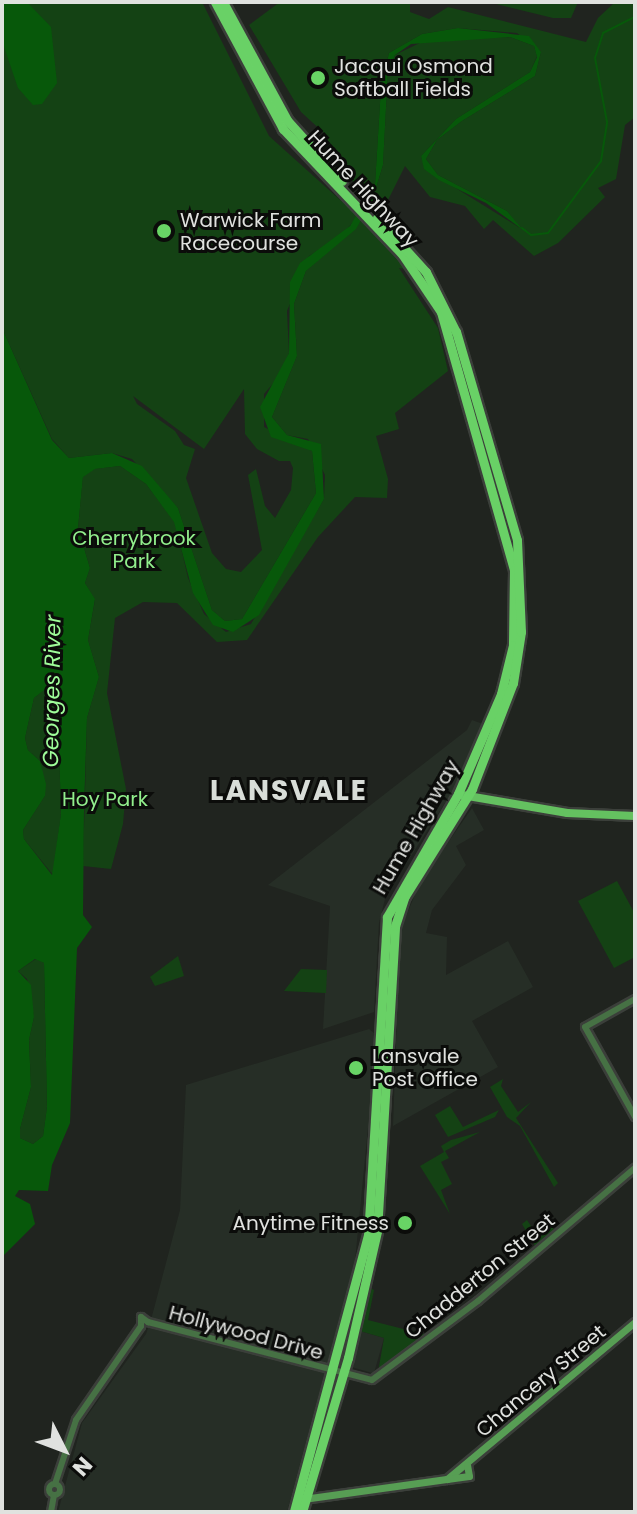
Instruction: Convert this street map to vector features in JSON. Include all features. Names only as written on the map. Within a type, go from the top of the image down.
[{"type":"highway","name":"Hume Highway","points":[[215,2],[287,120],[375,221],[419,276],[441,312],[512,554],[511,661],[463,795],[405,896],[395,926],[380,1208],[339,1374],[302,1499],[294,1512]]},
{"type":"highway","name":"Hume Highway","points":[[223,2],[240,46]]},
{"type":"highway","name":"Hume Highway","points":[[302,1499],[302,1512]]},
{"type":"main road","points":[[463,795],[567,813],[635,816]]},
{"type":"main road","name":"Chancery Street","points":[[302,1499],[447,1479],[635,1322]]},
{"type":"street","points":[[635,999],[585,1027],[635,1117]]},
{"type":"street","name":"Chadderton Street","points":[[339,1374],[369,1380],[388,1372],[635,1168]]},
{"type":"street","name":"Hollywood Drive","points":[[51,1512],[54,1495],[48,1489],[55,1484],[76,1420],[144,1324],[339,1374]]},
{"type":"shaded area","points":[[2,2],[27,2],[51,27],[57,83],[42,104],[33,105],[18,88],[2,41]]},
{"type":"shaded area","points":[[458,28],[529,36],[541,52],[535,76],[437,140],[426,159],[438,175],[507,211],[523,230],[486,203],[439,180],[424,169],[421,156],[456,119],[530,72],[537,57],[534,46],[510,37],[411,44],[395,55],[388,70],[383,165],[372,201],[356,229],[306,271],[294,304],[297,356],[272,417],[287,435],[321,444],[324,499],[259,615],[233,632],[213,625],[193,593],[174,522],[146,484],[120,466],[95,469],[83,477],[78,528],[90,568],[85,583],[95,599],[88,640],[99,677],[87,718],[84,809],[83,915],[92,927],[77,948],[70,1123],[52,1165],[48,1191],[19,1190],[15,1196],[30,1204],[35,1224],[2,1257],[2,328],[52,440],[69,458],[112,453],[142,466],[178,508],[212,610],[225,621],[242,619],[316,493],[312,451],[271,437],[260,407],[289,353],[290,282],[300,263],[350,226],[375,184],[381,87],[389,53],[422,34]],"holes":[[[57,680],[61,814],[52,875],[24,839],[23,830],[45,796],[46,784],[40,761],[28,750],[25,738],[34,698]],[[35,959],[44,963],[47,1107],[43,1136],[33,1144],[20,1138],[31,1087],[29,1040],[34,1017],[31,985],[18,971]]]},
{"type":"shaded area","points":[[472,720],[483,724],[461,778],[386,895],[379,923],[374,1012],[323,1029],[330,906],[268,885],[467,730]]},
{"type":"shaded area","points":[[472,808],[484,830],[456,846],[466,865],[432,910],[426,933],[447,937],[446,975],[508,941],[533,987],[472,1021],[498,1067],[393,1126],[400,930],[420,883]]},
{"type":"shaded area","points":[[369,1029],[374,1033],[371,1097],[355,1261],[287,1512],[58,1512],[82,1423],[146,1334],[152,1316],[180,1210],[186,1085]]},
{"type":"shaded area","points":[[360,1331],[384,1338],[374,1373],[350,1367]]},
{"type":"green space","name":"Warwick Farm Racecourse","points":[[2,2],[202,2],[269,136],[358,216],[341,236],[309,256],[287,311],[289,353],[282,373],[264,394],[264,427],[312,451],[316,493],[242,619],[225,621],[212,610],[178,508],[132,459],[112,453],[69,458],[52,439],[2,328]],"holes":[[[244,389],[245,434],[257,449],[279,461],[290,461],[293,468],[291,490],[275,518],[265,506],[256,469],[248,475],[262,550],[241,572],[226,569],[212,553],[186,478],[195,449],[184,445],[175,431],[137,404],[133,396],[204,449]]]},
{"type":"green space","points":[[280,2],[410,2],[410,12],[429,19],[448,7],[586,42],[598,18],[615,2],[635,2],[635,117],[625,125],[616,179],[598,188],[605,197],[558,243],[534,256],[493,220],[484,229],[465,206],[430,197],[405,166],[381,214],[372,201],[383,165],[388,70],[395,55],[428,39],[510,37],[533,46],[517,33],[458,28],[422,34],[389,53],[381,87],[375,184],[368,198],[317,142],[324,133],[301,112],[249,25]],"holes":[[[534,47],[541,52],[535,76],[437,140],[426,159],[438,175],[507,211],[520,228],[425,169],[421,156],[456,119],[530,72],[537,56]]]},
{"type":"green space","name":"Jacqui Osmond Softball Fields","points":[[488,2],[578,2],[571,18],[553,18]]},
{"type":"green space","points":[[361,221],[406,269],[399,268],[438,328],[448,371],[395,413],[399,429],[376,436],[388,479],[387,498],[355,497],[318,537],[247,640],[217,642],[177,603],[143,602],[115,618],[107,693],[126,789],[123,824],[111,869],[83,866],[87,718],[99,677],[88,640],[95,600],[85,583],[90,568],[78,528],[83,476],[94,469],[120,466],[146,484],[175,522],[188,578],[204,614],[226,632],[251,624],[324,499],[325,475],[308,439],[287,435],[272,417],[297,356],[294,304],[306,271]]},
{"type":"green space","points":[[57,679],[61,814],[53,875],[24,839],[23,830],[45,796],[40,761],[28,750],[25,738],[34,698]]},
{"type":"green space","points":[[617,881],[635,914],[635,957],[614,968],[578,901]]},
{"type":"green space","points":[[178,956],[184,976],[155,986],[150,977]]},
{"type":"green space","points":[[36,959],[44,963],[47,1107],[43,1136],[33,1144],[20,1138],[31,1087],[29,1040],[34,1017],[27,979],[18,971]]},
{"type":"green space","points":[[301,969],[327,970],[326,993],[284,991]]},
{"type":"green space","points":[[503,1079],[501,1086],[518,1112],[531,1102],[516,1118],[558,1183],[554,1187],[520,1126],[507,1117],[490,1087]]},
{"type":"green space","points":[[450,1106],[463,1127],[499,1110],[495,1117],[448,1137],[435,1115]]},
{"type":"green space","points":[[480,1132],[445,1151],[449,1158],[441,1162],[452,1184],[441,1190],[450,1214],[420,1166],[444,1152],[441,1146],[451,1140]]},
{"type":"green space","points":[[527,1220],[533,1229],[549,1220],[554,1230],[535,1246],[522,1224]]},
{"type":"green space","points":[[368,1287],[374,1290],[368,1320],[427,1335],[378,1372],[384,1338],[360,1331]]},
{"type":"waterway","points":[[522,228],[531,235],[548,233],[601,161],[607,122],[595,58],[603,33],[635,17]]},
{"type":"place","name":"Jacqui Osmond Softball Fields","points":[[318,78]]},
{"type":"place","name":"Warwick Farm Racecourse","points":[[164,231]]},
{"type":"place","name":"Lansvale Post Office","points":[[356,1068]]},
{"type":"place","name":"Anytime Fitness","points":[[405,1223]]},
{"type":"district","name":"LANSVALE","points":[[289,791]]},
{"type":"park label","name":"Cherrybrook Park","points":[[134,550]]},
{"type":"park label","name":"Hoy Park","points":[[105,799]]},
{"type":"water label","name":"Georges River","points":[[52,691]]}]
